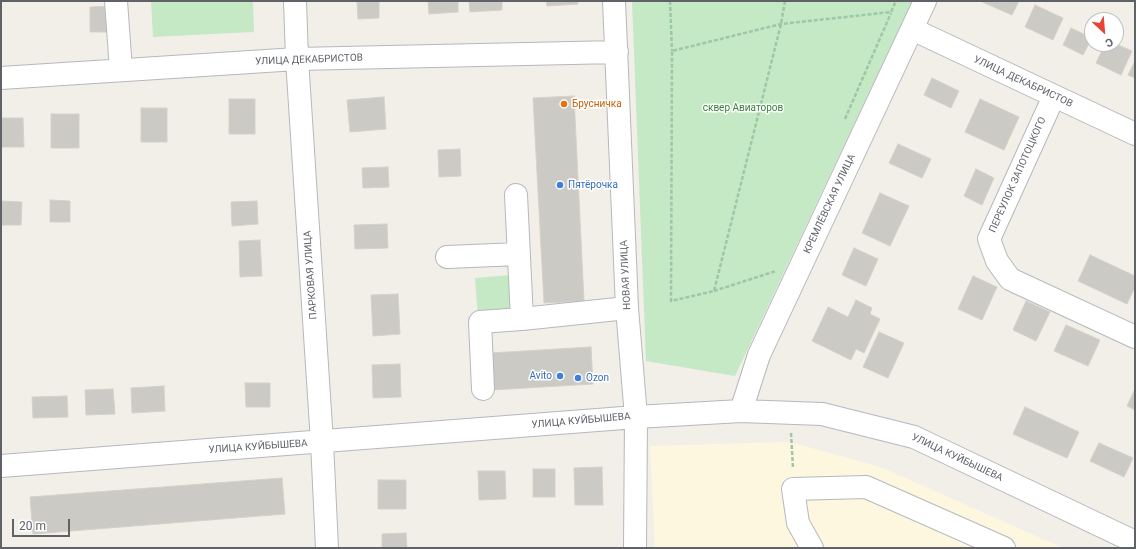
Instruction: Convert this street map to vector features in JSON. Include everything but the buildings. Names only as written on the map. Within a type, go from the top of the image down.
[{"type":"street","points":[[116,1],[121,70]]},
{"type":"street","name":"ПАРКОВАЯ УЛИЦА","points":[[295,1],[296,59],[322,442],[327,548]]},
{"type":"street","name":"НОВАЯ УЛИЦА","points":[[614,1],[628,308],[636,417],[635,548]]},
{"type":"street","name":"КРЕМЛЁВСКАЯ УЛИЦА","points":[[741,411],[759,355],[925,1]]},
{"type":"street","name":"УЛИЦА ДЕКАБРИСТОВ","points":[[912,29],[1135,134]]},
{"type":"street","name":"УЛИЦА ДЕКАБРИСТОВ","points":[[1,78],[296,59],[616,52]]},
{"type":"street","name":"ПЕРЕУЛОК ЗАПОТОЦКОГО","points":[[1054,96],[989,239],[997,261],[1010,279],[1135,337]]},
{"type":"street","points":[[516,195],[522,319]]},
{"type":"street","points":[[447,257],[519,254]]},
{"type":"street","points":[[483,389],[480,322],[628,308]]},
{"type":"street","name":"УЛИЦА КУЙБЫШЕВА","points":[[1,466],[636,417],[741,411],[822,414],[914,437],[1135,542]]},
{"type":"street","points":[[812,548],[798,523],[793,489],[866,487],[1004,548]]},
{"type":"path","points":[[670,1],[672,51],[670,301],[714,291],[780,270]]},
{"type":"path","points":[[714,291],[781,24],[785,1]]},
{"type":"path","points":[[843,123],[896,1]]},
{"type":"path","points":[[672,51],[781,24],[891,12]]},
{"type":"path","points":[[790,413],[793,489]]},
{"type":"shaded area","points":[[790,442],[883,468],[1063,548],[655,548],[650,446]]},
{"type":"green space","points":[[151,1],[253,1],[254,32],[153,37]]},
{"type":"green space","name":"сквер Авиаторов","points":[[632,1],[912,1],[735,376],[646,361]]},
{"type":"green space","points":[[511,275],[515,314],[478,318],[475,278]]},
{"type":"place","name":"Брусничка","points":[[564,104]]},
{"type":"place","name":"Пятёрочка","points":[[560,185]]},
{"type":"place","name":"Avito","points":[[560,376]]},
{"type":"place","name":"Ozon","points":[[578,378]]}]
